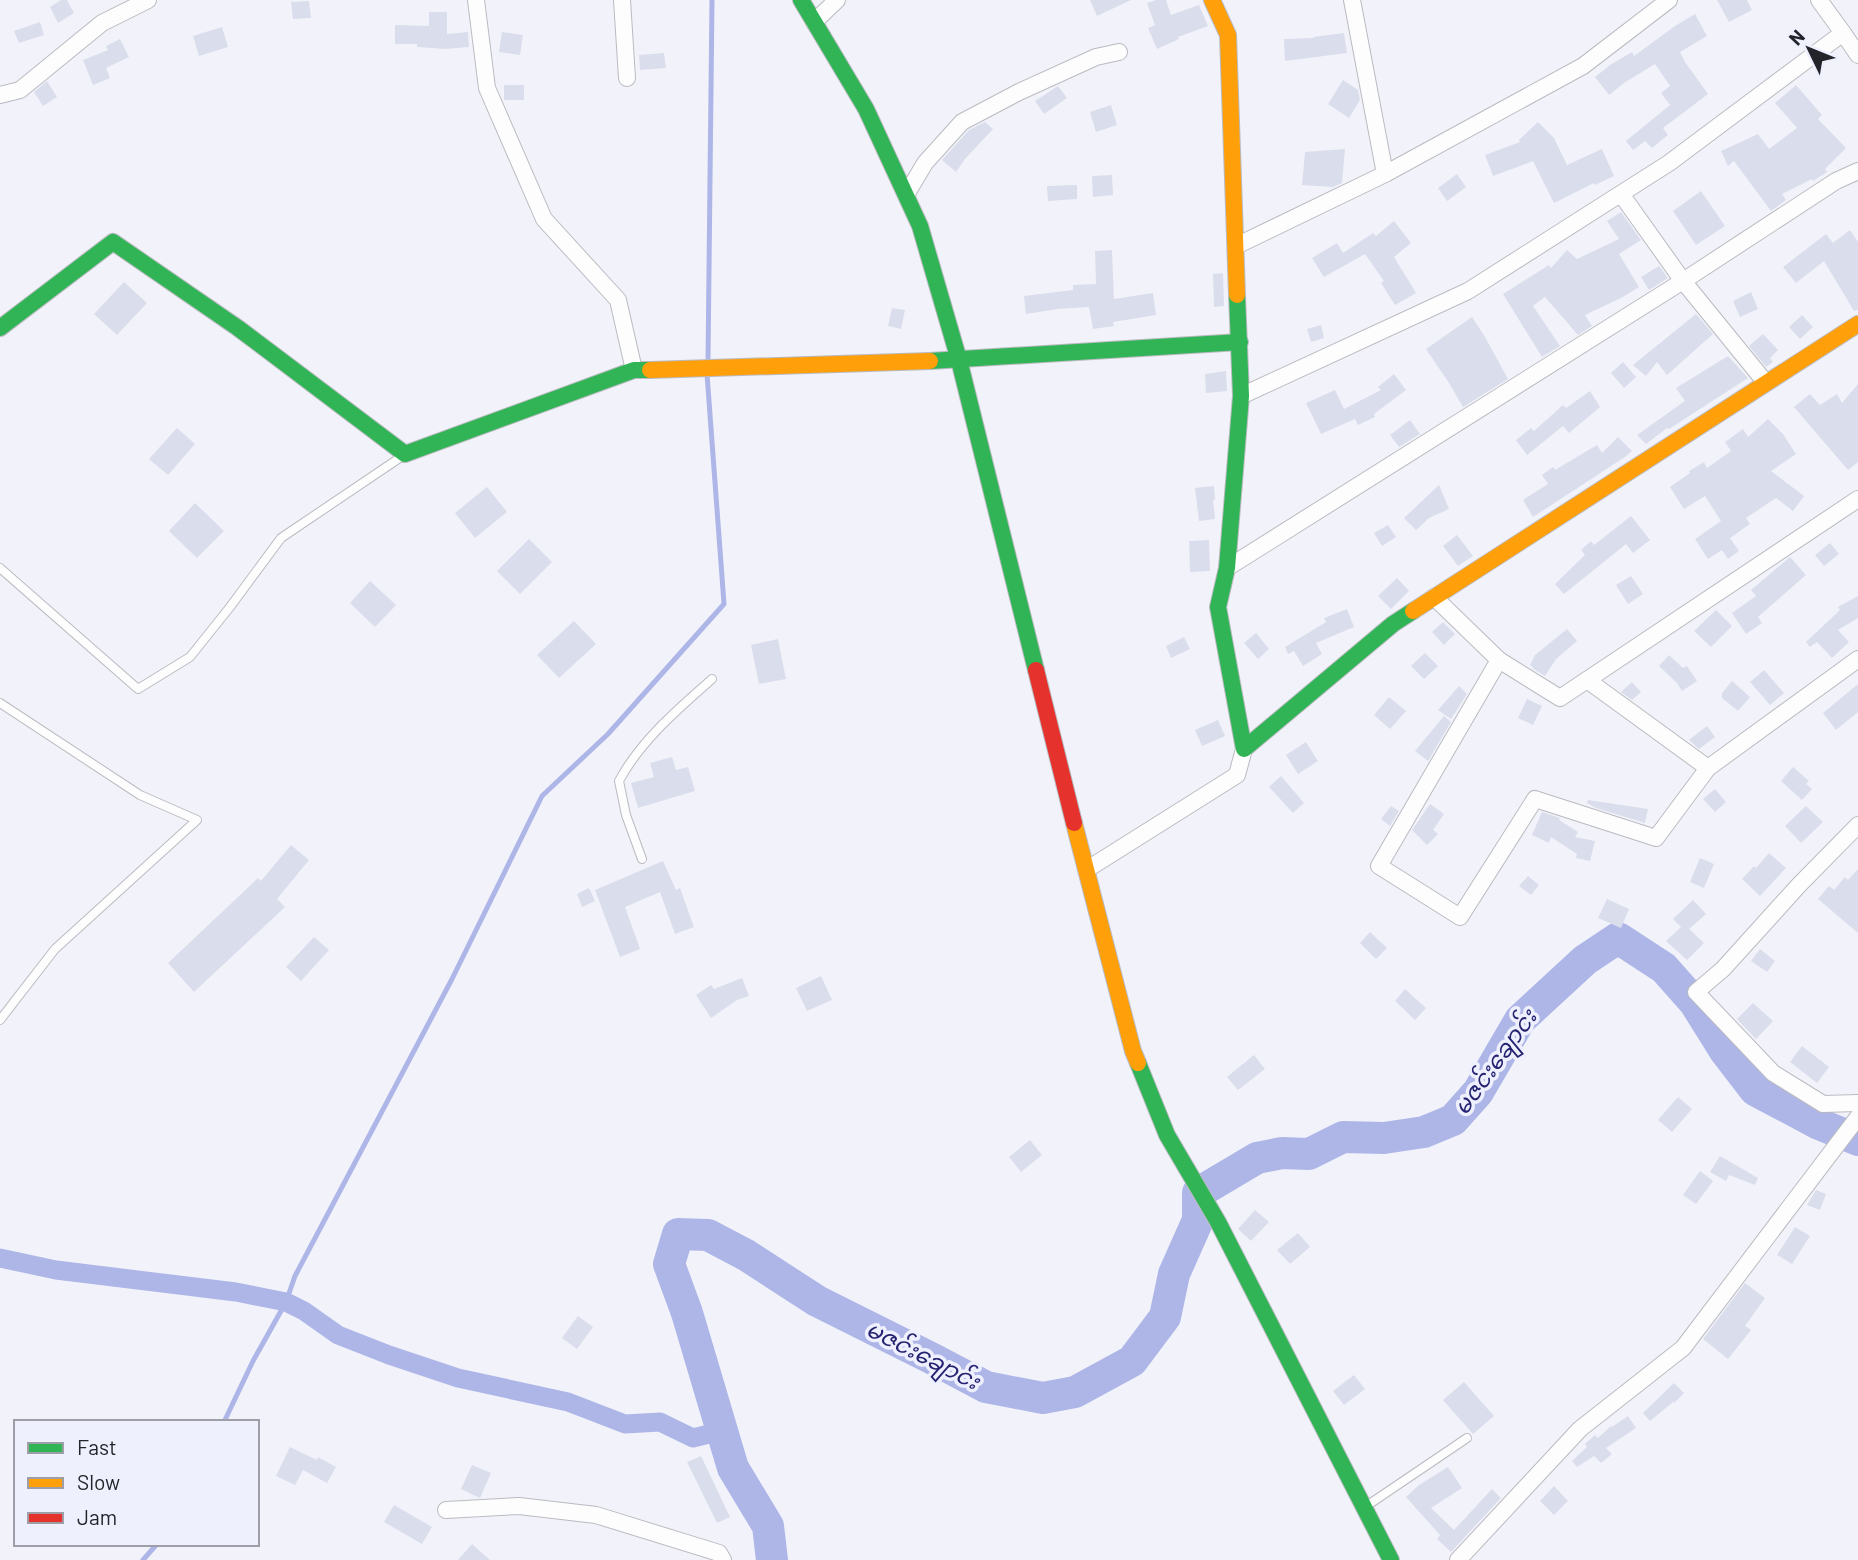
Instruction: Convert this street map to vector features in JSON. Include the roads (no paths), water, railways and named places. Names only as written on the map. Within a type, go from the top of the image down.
[{"type":"street","points":[[0,95],[20,90],[102,23],[148,0]]},
{"type":"street","points":[[476,0],[487,88],[492,101],[544,219],[618,300],[634,370]]},
{"type":"street","points":[[622,0],[627,78]]},
{"type":"street","points":[[801,0],[866,109],[920,226],[959,360],[1133,1051],[1167,1135],[1218,1222],[1391,1560]]},
{"type":"street","points":[[814,22],[837,0]]},
{"type":"street","points":[[1086,870],[1237,775],[1244,749],[1218,607],[1227,568],[1241,396],[1228,35],[1212,0]]},
{"type":"street","points":[[1352,0],[1385,174]]},
{"type":"street","points":[[1236,246],[1385,174],[1583,65],[1669,0]]},
{"type":"street","points":[[1819,0],[1858,55]]},
{"type":"street","points":[[1241,396],[1468,290],[1669,163],[1843,33]]},
{"type":"street","points":[[906,195],[925,163],[961,122],[1096,57],[1119,52]]},
{"type":"street","points":[[1227,568],[1683,281],[1836,181],[1858,171]]},
{"type":"street","points":[[1622,194],[1683,281],[1766,383]]},
{"type":"street","points":[[0,328],[113,242],[238,328],[405,454],[634,370],[959,360],[1240,342]]},
{"type":"street","points":[[1244,749],[1393,624],[1858,324]]},
{"type":"street","points":[[1434,597],[1499,660],[1560,698],[1858,499]]},
{"type":"street","points":[[1499,660],[1379,866],[1460,917],[1535,799],[1656,838],[1708,768],[1858,659]]},
{"type":"street","points":[[1587,680],[1708,768]]},
{"type":"street","points":[[1858,825],[1723,969],[1696,992],[1773,1073],[1824,1104],[1858,1103]]},
{"type":"street","points":[[1458,1560],[1580,1429],[1683,1348],[1858,1117]]},
{"type":"street","points":[[446,1510],[519,1506],[596,1515],[719,1553],[723,1560]]},
{"type":"lane","points":[[0,568],[138,689],[190,657],[281,538],[405,454]]},
{"type":"lane","points":[[642,859],[626,815],[619,781],[664,722],[712,679]]},
{"type":"lane","points":[[0,703],[140,795],[197,820],[55,949],[0,1020]]},
{"type":"lane","points":[[1364,1508],[1467,1438]]},
{"type":"waterway","points":[[708,361],[712,0]]},
{"type":"waterway","points":[[225,1420],[253,1361],[286,1302],[295,1276],[452,979],[542,796],[608,734],[724,604],[707,374]]},
{"type":"waterway","name":"မဇင်းချောင်း","points":[[772,1560],[768,1526],[733,1468],[687,1313],[669,1264],[678,1234],[708,1235],[746,1255],[817,1301],[986,1387],[1043,1398],[1075,1392],[1132,1361],[1165,1317],[1174,1274],[1198,1220],[1198,1193],[1257,1158],[1282,1153],[1309,1154],[1343,1137],[1384,1138],[1424,1132],[1453,1120],[1478,1092],[1520,1020],[1585,960],[1618,938],[1664,968],[1695,1003],[1725,1051],[1755,1090],[1819,1124],[1858,1140]]},
{"type":"waterway","points":[[0,1258],[56,1270],[236,1292],[286,1302],[338,1335],[458,1378],[568,1402],[625,1424],[660,1422],[693,1438],[721,1431]]},
{"type":"waterway","points":[[143,1560],[155,1546]]}]
